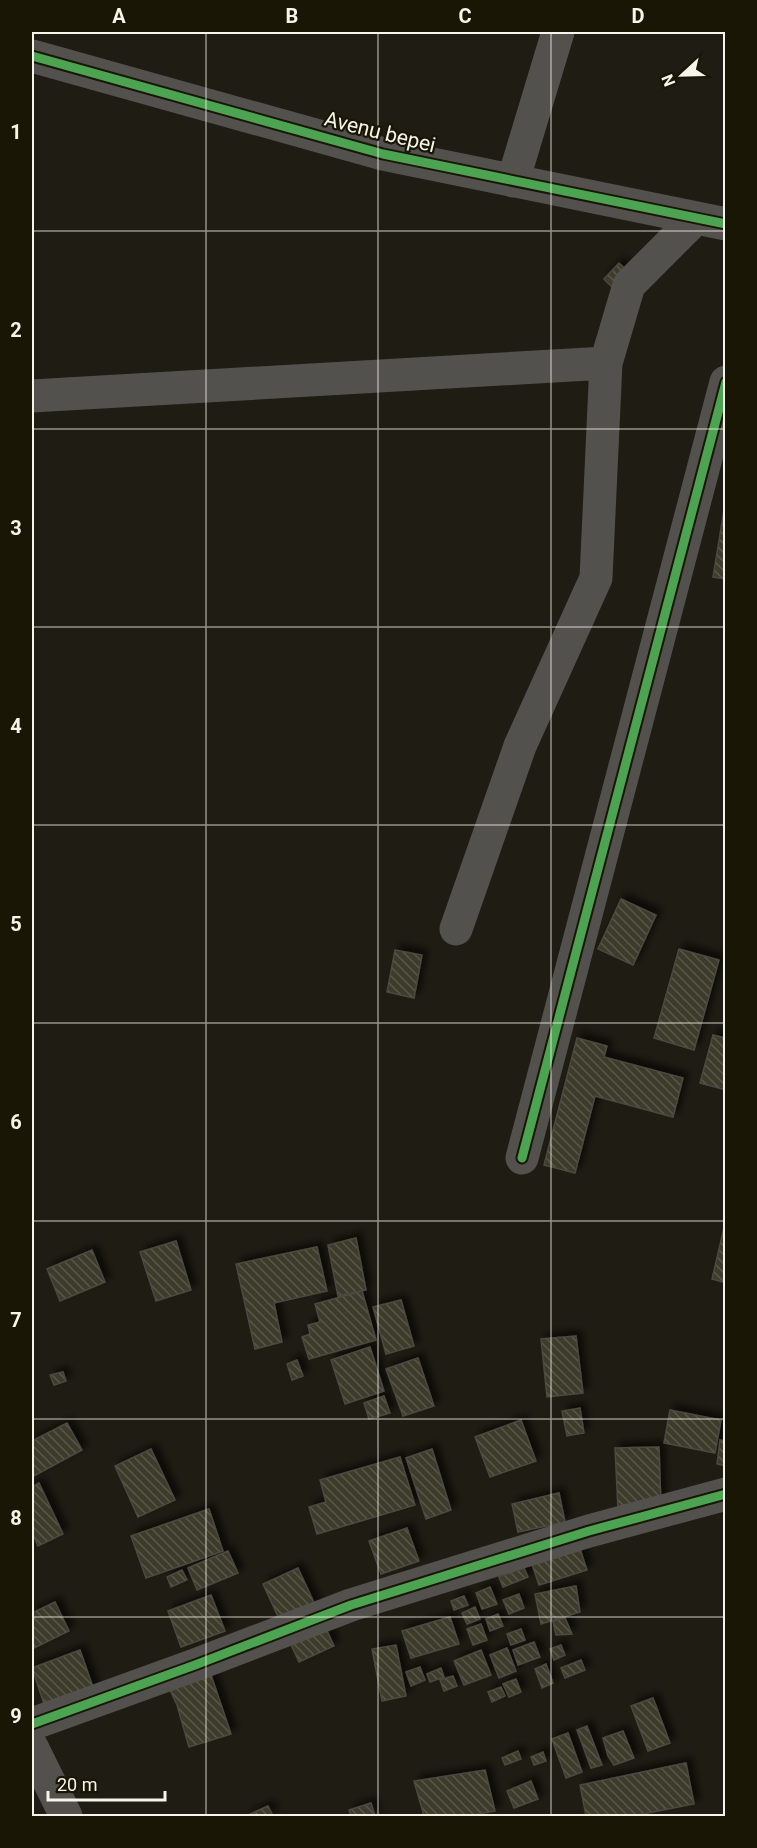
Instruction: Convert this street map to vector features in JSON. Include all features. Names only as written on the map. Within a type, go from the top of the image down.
[{"type":"street","points":[[513,181],[558,32]]},
{"type":"street","name":"Avenu bepei","points":[[32,56],[383,154],[711,221]]},
{"type":"street","points":[[456,929],[520,746],[596,578],[606,363],[629,285],[711,221]]},
{"type":"street","points":[[32,396],[606,363]]},
{"type":"street","points":[[522,1158],[726,382]]},
{"type":"street","points":[[32,1724],[351,1605],[589,1531],[726,1494]]},
{"type":"street","points":[[32,1747],[66,1816]]},
{"type":"building","points":[[619,263],[635,278],[619,294],[604,279]]},
{"type":"building","points":[[724,510],[726,510],[726,579],[713,577]]},
{"type":"building","points":[[621,899],[656,915],[633,965],[598,949]]},
{"type":"building","points":[[679,949],[719,960],[694,1050],[654,1038]]},
{"type":"building","points":[[395,950],[422,955],[414,998],[387,992]]},
{"type":"building","points":[[713,1035],[726,1038],[726,1090],[700,1083]]},
{"type":"building","points":[[577,1038],[607,1046],[604,1057],[683,1078],[673,1117],[595,1096],[575,1173],[544,1165]]},
{"type":"building","points":[[726,1219],[726,1283],[712,1279]]},
{"type":"building","points":[[356,1238],[366,1290],[338,1296],[328,1245]]},
{"type":"building","points":[[176,1241],[191,1290],[156,1301],[140,1252]]},
{"type":"building","points":[[317,1247],[327,1291],[274,1303],[282,1342],[255,1349],[236,1264]]},
{"type":"building","points":[[92,1250],[105,1282],[60,1301],[47,1269]]},
{"type":"building","points":[[362,1291],[376,1340],[309,1359],[302,1337],[310,1334],[308,1325],[320,1322],[315,1304]]},
{"type":"building","points":[[401,1300],[414,1346],[386,1354],[373,1307]]},
{"type":"building","points":[[576,1336],[583,1393],[547,1397],[541,1339]]},
{"type":"building","points":[[370,1347],[384,1391],[345,1404],[331,1360]]},
{"type":"building","points":[[418,1358],[434,1406],[403,1416],[386,1369]]},
{"type":"building","points":[[297,1360],[303,1376],[292,1380],[287,1364]]},
{"type":"building","points":[[63,1372],[66,1381],[54,1385],[50,1375]]},
{"type":"building","points":[[384,1396],[390,1413],[369,1419],[364,1403]]},
{"type":"building","points":[[580,1408],[584,1433],[567,1436],[562,1411]]},
{"type":"building","points":[[670,1410],[721,1420],[715,1453],[664,1443]]},
{"type":"building","points":[[521,1420],[536,1461],[490,1477],[475,1437]]},
{"type":"building","points":[[67,1423],[82,1450],[32,1477],[32,1441]]},
{"type":"building","points":[[720,1440],[726,1441],[726,1466],[717,1464]]},
{"type":"building","points":[[659,1447],[661,1507],[618,1509],[615,1448]]},
{"type":"building","points":[[151,1449],[175,1500],[138,1517],[115,1466]]},
{"type":"building","points":[[432,1449],[451,1510],[426,1519],[406,1458]]},
{"type":"building","points":[[400,1457],[415,1505],[317,1534],[309,1507],[326,1502],[320,1480]]},
{"type":"building","points":[[39,1483],[63,1534],[38,1546],[32,1532],[32,1487]]},
{"type":"building","points":[[559,1493],[565,1522],[518,1532],[512,1504]]},
{"type":"building","points":[[209,1509],[223,1551],[146,1578],[131,1536]]},
{"type":"building","points":[[407,1528],[419,1561],[381,1574],[369,1541]]},
{"type":"building","points":[[580,1549],[587,1570],[539,1585],[532,1564]]},
{"type":"building","points":[[228,1551],[238,1573],[197,1590],[188,1568]]},
{"type":"building","points":[[298,1568],[334,1646],[299,1662],[263,1584]]},
{"type":"building","points":[[524,1568],[528,1577],[503,1587],[499,1577]]},
{"type":"building","points":[[182,1570],[187,1580],[171,1587],[167,1577]]},
{"type":"building","points":[[576,1586],[580,1612],[541,1624],[535,1594]]},
{"type":"building","points":[[490,1587],[497,1604],[482,1609],[476,1593]]},
{"type":"building","points":[[519,1594],[524,1608],[509,1614],[503,1600]]},
{"type":"building","points":[[211,1595],[225,1631],[181,1647],[168,1611]]},
{"type":"building","points":[[464,1596],[468,1605],[454,1610],[451,1601]]},
{"type":"building","points":[[55,1602],[69,1631],[32,1649],[32,1613]]},
{"type":"building","points":[[475,1607],[480,1619],[467,1624],[462,1613]]},
{"type":"building","points":[[498,1614],[503,1626],[490,1631],[486,1619]]},
{"type":"building","points":[[450,1617],[459,1644],[411,1658],[402,1631]]},
{"type":"building","points":[[565,1618],[572,1634],[556,1635],[553,1621]]},
{"type":"building","points":[[481,1624],[487,1640],[473,1645],[467,1629]]},
{"type":"building","points":[[521,1629],[525,1640],[511,1645],[507,1634]]},
{"type":"building","points":[[534,1642],[540,1657],[518,1665],[513,1650]]},
{"type":"building","points":[[396,1645],[406,1696],[382,1701],[372,1649]]},
{"type":"building","points":[[561,1645],[565,1655],[554,1660],[550,1649]]},
{"type":"building","points":[[507,1648],[516,1671],[499,1678],[490,1655]]},
{"type":"building","points":[[80,1650],[94,1690],[45,1707],[32,1668]]},
{"type":"building","points":[[481,1650],[491,1675],[464,1685],[454,1661]]},
{"type":"building","points":[[581,1660],[585,1670],[565,1678],[561,1668]]},
{"type":"building","points":[[546,1664],[553,1683],[542,1688],[535,1669]]},
{"type":"building","points":[[420,1667],[425,1680],[411,1686],[406,1672]]},
{"type":"building","points":[[441,1668],[444,1677],[430,1682],[427,1674]]},
{"type":"building","points":[[211,1675],[231,1734],[189,1747],[177,1705],[169,1688]]},
{"type":"building","points":[[453,1676],[457,1686],[444,1691],[440,1680]]},
{"type":"building","points":[[516,1679],[521,1692],[509,1697],[503,1684]]},
{"type":"building","points":[[501,1687],[505,1696],[492,1702],[488,1692]]},
{"type":"building","points":[[653,1698],[670,1743],[648,1751],[631,1706]]},
{"type":"building","points":[[587,1726],[602,1765],[591,1768],[577,1730]]},
{"type":"building","points":[[623,1731],[634,1758],[614,1765],[608,1756],[603,1738]]},
{"type":"building","points":[[568,1733],[582,1772],[566,1778],[552,1739]]},
{"type":"building","points":[[518,1751],[521,1759],[505,1765],[502,1758]]},
{"type":"building","points":[[543,1752],[546,1761],[534,1765],[531,1757]]},
{"type":"building","points":[[686,1763],[694,1804],[633,1816],[586,1816],[580,1785]]},
{"type":"building","points":[[485,1770],[495,1811],[469,1816],[424,1816],[414,1781]]},
{"type":"building","points":[[531,1781],[538,1799],[514,1808],[507,1791]]},
{"type":"building","points":[[371,1803],[375,1816],[351,1816],[349,1810]]},
{"type":"building","points":[[268,1806],[273,1816],[246,1816]]},
{"type":"cycle path","points":[[32,56],[383,154],[726,224]]},
{"type":"cycle path","points":[[522,1158],[726,382]]},
{"type":"cycle path","points":[[32,1724],[351,1605],[589,1531],[726,1494]]}]
